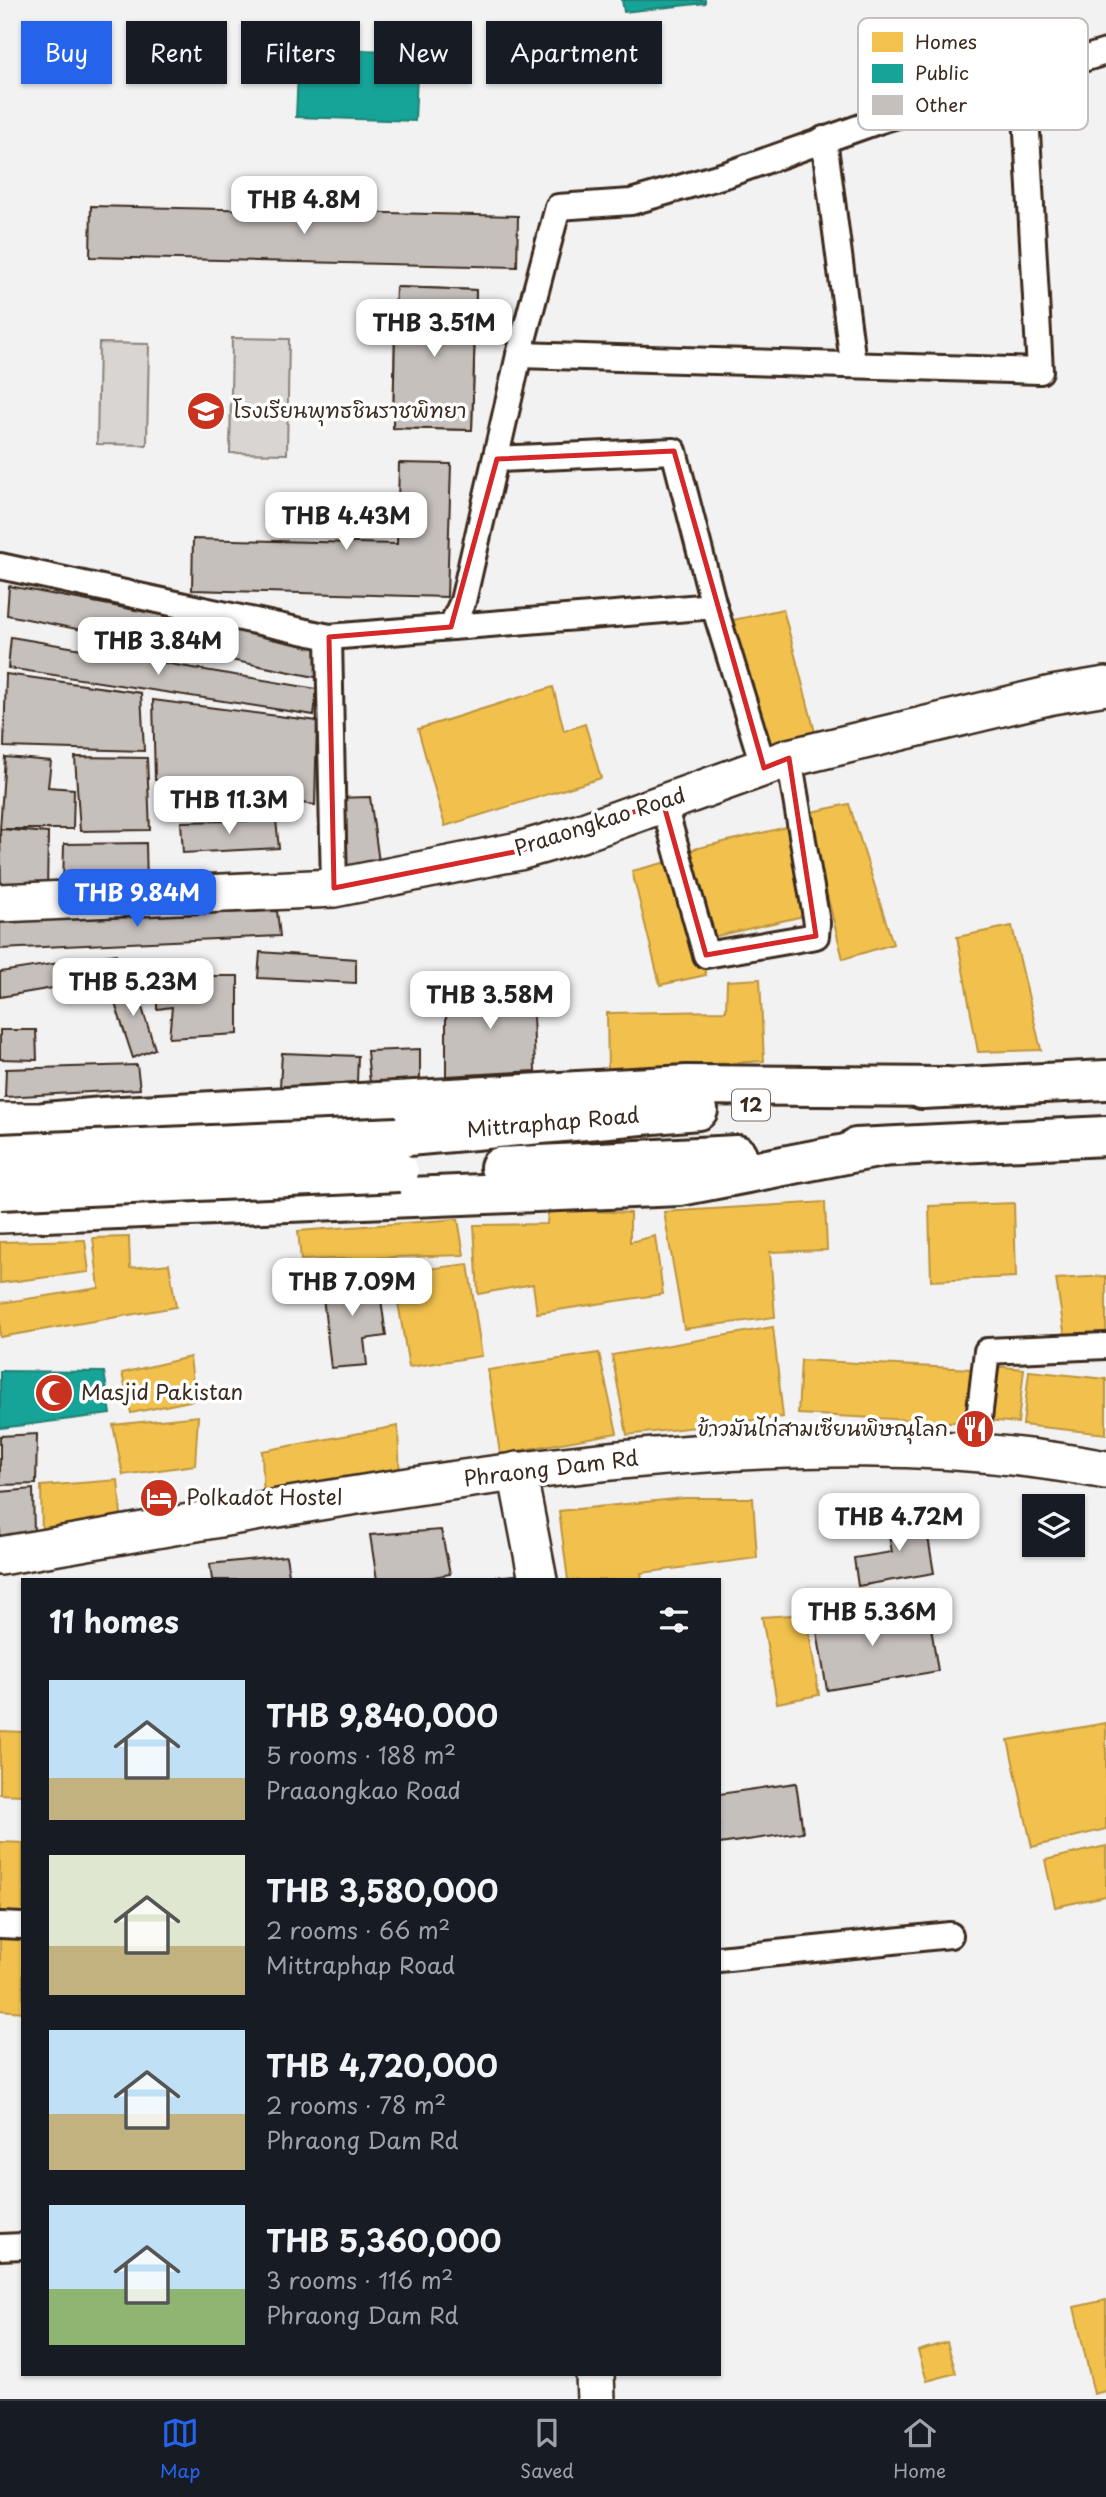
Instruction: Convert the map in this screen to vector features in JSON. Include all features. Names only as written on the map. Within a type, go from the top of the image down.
[{"type":"main road","name":"Mittraphap Road","points":[[0,1190],[398,1154],[947,1087],[1106,1080]]},
{"type":"main road","points":[[882,1147],[680,1186],[45,1212],[13,1191],[12,1147],[45,1122],[687,1085],[947,1087]]},
{"type":"main road","name":"Mittraphap Road","points":[[0,1154],[398,1154],[882,1147],[1106,1136]]},
{"type":"street","points":[[1088,57],[1106,52]]},
{"type":"street","points":[[451,627],[463,601],[519,355],[558,207],[631,202],[728,174],[858,128]]},
{"type":"street","points":[[519,355],[853,363],[1040,371],[1027,130]]},
{"type":"street","points":[[824,139],[853,363]]},
{"type":"street","points":[[497,459],[674,451],[714,606],[776,763],[817,923],[816,936],[706,955],[663,802]]},
{"type":"street","points":[[0,566],[329,637],[714,606]]},
{"type":"street","points":[[329,637],[334,888]]},
{"type":"street","name":"Praaongkao Road","points":[[0,903],[334,888],[519,851],[776,763],[1052,695],[1106,686]]},
{"type":"street","points":[[0,1122],[45,1122]]},
{"type":"street","points":[[0,1214],[45,1212]]},
{"type":"street","points":[[975,1452],[987,1351],[1106,1346]]},
{"type":"street","name":"Phraong Dam Rd","points":[[0,1556],[517,1471],[714,1451],[893,1446],[975,1452],[1106,1470]]},
{"type":"street","points":[[517,1471],[538,1578]]},
{"type":"street","points":[[0,1925],[21,1926]]},
{"type":"street","points":[[721,1959],[950,1935]]},
{"type":"street","points":[[0,2247],[21,2246]]},
{"type":"street","points":[[595,2376],[596,2399]]},
{"type":"highlighted area","points":[[674,451],[764,768],[789,758],[816,936],[706,955],[663,802],[519,851],[334,888],[329,637],[451,627],[497,459]]},
{"type":"shaded area","points":[[232,338],[289,339],[287,454],[230,453]]},
{"type":"shaded area","points":[[99,343],[149,344],[147,445],[97,444]]},
{"type":"building: Homes","points":[[783,609],[816,736],[764,749],[729,621]]},
{"type":"building: Homes","points":[[553,687],[564,731],[585,724],[601,778],[445,826],[418,729]]},
{"type":"building: Homes","points":[[849,804],[893,944],[843,959],[807,813]]},
{"type":"building: Homes","points":[[791,826],[812,914],[708,938],[690,850]]},
{"type":"building: Homes","points":[[675,860],[706,975],[660,985],[632,871]]},
{"type":"building: Homes","points":[[1012,926],[1041,1050],[978,1052],[957,937]]},
{"type":"building: Homes","points":[[760,979],[764,1061],[608,1070],[607,1013],[726,1011],[727,981]]},
{"type":"building: Homes","points":[[825,1202],[827,1250],[770,1252],[775,1317],[684,1329],[664,1212]]},
{"type":"building: Homes","points":[[1014,1203],[1016,1277],[931,1281],[929,1206]]},
{"type":"building: Homes","points":[[548,1209],[630,1213],[630,1242],[655,1236],[663,1294],[537,1313],[533,1284],[478,1294],[474,1225],[547,1224]]},
{"type":"building: Homes","points":[[458,1219],[464,1255],[301,1260],[298,1231]]},
{"type":"building: Homes","points":[[129,1237],[130,1268],[169,1264],[176,1307],[0,1337],[0,1303],[99,1288],[93,1238]]},
{"type":"building: Homes","points":[[85,1240],[89,1272],[0,1283],[0,1242]]},
{"type":"building: Homes","points":[[468,1264],[482,1356],[409,1367],[393,1273]]},
{"type":"building: Homes","points":[[1106,1276],[1106,1336],[1066,1344],[1056,1279]]},
{"type":"building: Homes","points":[[773,1327],[783,1417],[627,1435],[612,1355]]},
{"type":"building: Homes","points":[[599,1353],[617,1433],[500,1454],[488,1370]]},
{"type":"building: Homes","points":[[190,1357],[195,1400],[131,1413],[122,1373]]},
{"type":"building: Homes","points":[[801,1360],[972,1369],[970,1423],[798,1414]]},
{"type":"building: Homes","points":[[993,1366],[1024,1369],[1018,1423],[987,1420]]},
{"type":"building: Homes","points":[[1029,1371],[1106,1379],[1106,1434],[1023,1425]]},
{"type":"building: Homes","points":[[198,1416],[195,1465],[123,1475],[113,1425]]},
{"type":"building: Homes","points":[[398,1426],[400,1479],[264,1505],[262,1451]]},
{"type":"building: Homes","points":[[118,1480],[122,1527],[42,1539],[41,1486]]},
{"type":"building: Homes","points":[[684,1498],[753,1498],[757,1558],[641,1573],[642,1578],[568,1578],[559,1511]]},
{"type":"building: Homes","points":[[806,1614],[819,1695],[777,1703],[762,1617]]},
{"type":"building: Homes","points":[[1106,1723],[1106,1829],[1032,1847],[1008,1740]]},
{"type":"building: Homes","points":[[0,1731],[21,1732],[21,1795],[0,1794]]},
{"type":"building: Homes","points":[[0,1842],[21,1843],[21,1923],[0,1922]]},
{"type":"building: Homes","points":[[1106,1846],[1106,1896],[1055,1907],[1045,1860]]},
{"type":"building: Homes","points":[[0,1932],[21,1932],[21,2012],[0,2010]]},
{"type":"building: Homes","points":[[1106,2300],[1106,2391],[1094,2394],[1074,2307]]},
{"type":"building: Homes","points":[[947,2342],[956,2373],[927,2381],[918,2351]]},
{"type":"building: Public","points":[[622,0],[705,0],[705,3],[624,12]]},
{"type":"building: Public","points":[[360,50],[374,51],[374,84],[417,84],[415,121],[296,117],[297,84],[360,84]]},
{"type":"building: Public","name":"Masjid Pakistan","points":[[0,1371],[104,1372],[111,1414],[0,1428]]},
{"type":"building: Other","points":[[91,206],[518,216],[517,267],[90,257]]},
{"type":"building: Other","points":[[396,287],[476,290],[472,430],[393,428]]},
{"type":"building: Other","points":[[396,287],[476,290],[472,430],[393,428]]},
{"type":"building: Other","points":[[399,463],[451,464],[447,597],[192,590],[193,539],[397,544]]},
{"type":"building: Other","points":[[9,586],[320,645],[320,678],[7,615]]},
{"type":"building: Other","points":[[11,637],[317,689],[314,715],[8,668]]},
{"type":"building: Other","points":[[6,674],[141,693],[144,751],[4,747]]},
{"type":"building: Other","points":[[153,700],[317,721],[315,805],[155,780]]},
{"type":"building: Other","points":[[5,757],[51,761],[48,787],[74,789],[73,829],[0,829]]},
{"type":"building: Other","points":[[75,757],[147,758],[150,830],[80,831]]},
{"type":"building: Other","points":[[370,797],[379,862],[335,870],[333,798]]},
{"type":"building: Other","points":[[276,820],[279,848],[183,853],[181,822]]},
{"type":"building: Other","points":[[0,829],[48,833],[47,893],[1,895]]},
{"type":"building: Other","points":[[146,843],[147,886],[63,888],[64,844]]},
{"type":"building: Other","points":[[277,911],[280,936],[0,949],[0,921]]},
{"type":"building: Other","points":[[260,952],[356,959],[356,983],[258,978]]},
{"type":"building: Other","points":[[116,954],[123,976],[0,997],[0,972]]},
{"type":"building: Other","points":[[157,976],[238,976],[238,1034],[169,1038],[172,1007],[157,1009]]},
{"type":"building: Other","points":[[133,979],[155,1049],[133,1058],[110,988]]},
{"type":"building: Other","points":[[532,985],[535,1071],[446,1076],[446,993]]},
{"type":"building: Other","points":[[0,1030],[36,1030],[37,1060],[0,1059]]},
{"type":"building: Other","points":[[420,1049],[420,1082],[370,1083],[367,1051]]},
{"type":"building: Other","points":[[282,1053],[358,1056],[357,1082],[280,1087]]},
{"type":"building: Other","points":[[137,1065],[140,1089],[5,1097],[6,1069]]},
{"type":"building: Other","points":[[378,1277],[386,1336],[364,1339],[367,1365],[331,1368],[321,1279]]},
{"type":"building: Other","points":[[37,1434],[36,1484],[0,1485],[0,1436]]},
{"type":"building: Other","points":[[33,1489],[34,1535],[0,1544],[0,1492]]},
{"type":"building: Other","points":[[924,1513],[934,1573],[858,1586],[854,1558],[892,1552],[886,1519]]},
{"type":"building: Other","points":[[441,1530],[450,1574],[428,1578],[377,1578],[370,1535]]},
{"type":"building: Other","points":[[286,1556],[290,1578],[212,1578],[210,1564]]},
{"type":"building: Other","points":[[525,1574],[526,1578],[484,1578]]},
{"type":"building: Other","points":[[853,1601],[857,1628],[929,1615],[938,1671],[827,1690],[813,1608]]},
{"type":"building: Other","points":[[796,1783],[803,1832],[721,1844],[721,1794]]},
{"type":"place","name":"โรงเรียนพุทธชินราชพิทยา","points":[[206,411]]},
{"type":"place","name":"Masjid Pakistan","points":[[54,1393]]},
{"type":"place","name":"ข้าวมันไก่สามเซียนพิษณุโลก","points":[[975,1429]]},
{"type":"place","name":"Polkadot Hostel","points":[[159,1498]]}]
